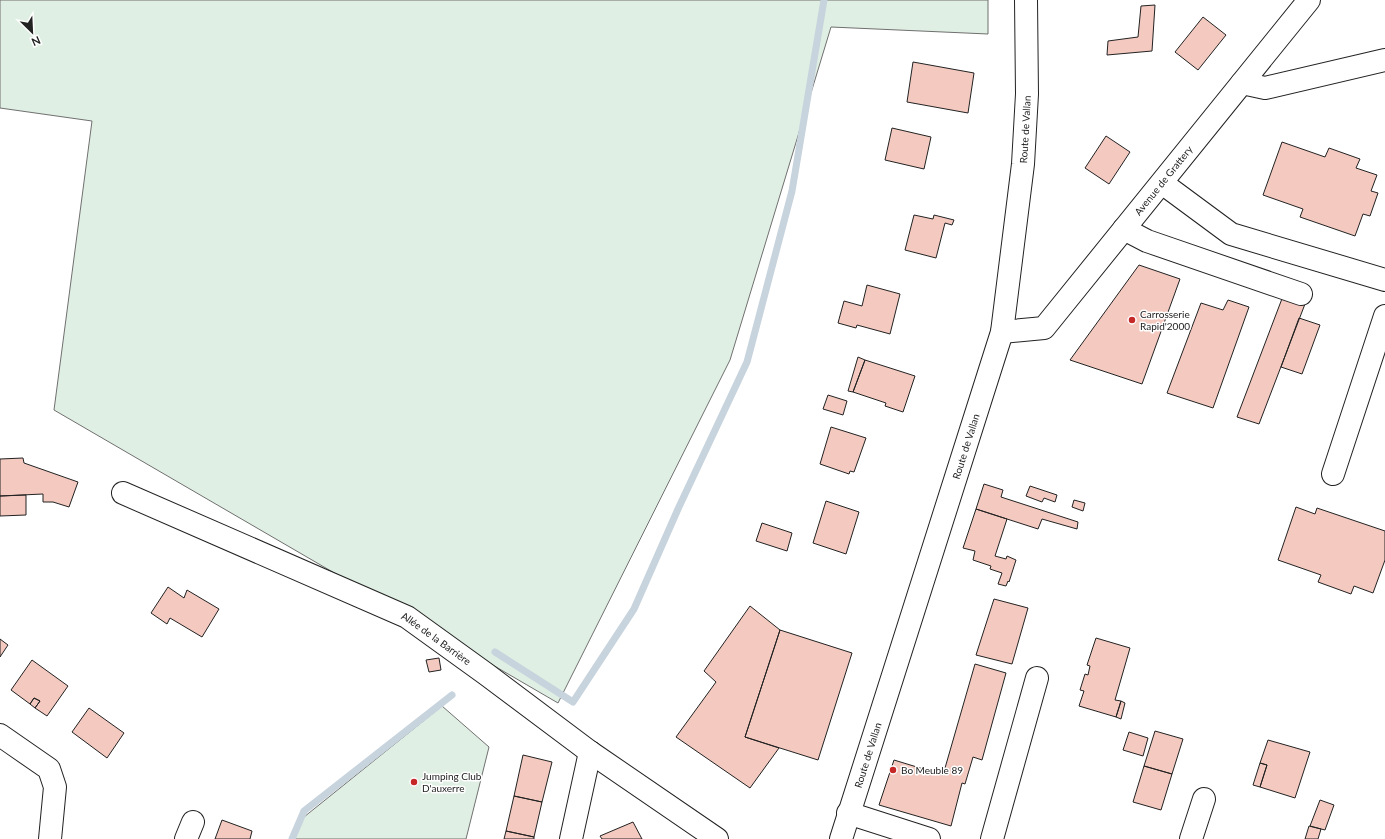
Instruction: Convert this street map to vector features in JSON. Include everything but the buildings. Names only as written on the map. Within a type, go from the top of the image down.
[{"type":"street","name":"Route de Vallan","points":[[841,839],[1002,332],[1023,164],[1027,94],[1026,0]]},
{"type":"street","name":"Avenue de Grattery","points":[[1002,332],[1044,328],[1309,0]]},
{"type":"street","points":[[1242,83],[1265,88],[1385,60]]},
{"type":"street","points":[[1162,183],[1231,234],[1385,280]]},
{"type":"street","points":[[1124,229],[1147,241],[1301,294]]},
{"type":"street","points":[[1334,474],[1385,316]]},
{"type":"street","name":"Allée de la Barrière","points":[[123,493],[407,617],[590,752],[717,839]]},
{"type":"street","points":[[992,839],[1037,678]]},
{"type":"street","points":[[0,735],[49,769],[55,787],[50,839]]},
{"type":"street","points":[[571,839],[590,752]]},
{"type":"street","points":[[1191,839],[1204,799]]},
{"type":"street","points":[[848,813],[929,839]]},
{"type":"green space","points":[[0,0],[988,0],[988,34],[831,27],[730,360],[558,703],[54,410],[92,121],[0,108]]},
{"type":"green space","name":"Jumping Club D'auxerre","points":[[442,706],[489,747],[466,839],[294,839],[304,817]]},
{"type":"waterway","points":[[495,652],[573,702],[634,609],[678,509],[747,362],[792,191],[824,0]]},
{"type":"waterway","points":[[292,839],[304,811],[452,695]]},
{"type":"place","name":"Carrosserie Rapid'2000","points":[[1132,320]]},
{"type":"place","name":"Bo Meuble 89","points":[[893,770]]},
{"type":"place","name":"Jumping Club D'auxerre","points":[[414,782]]}]
